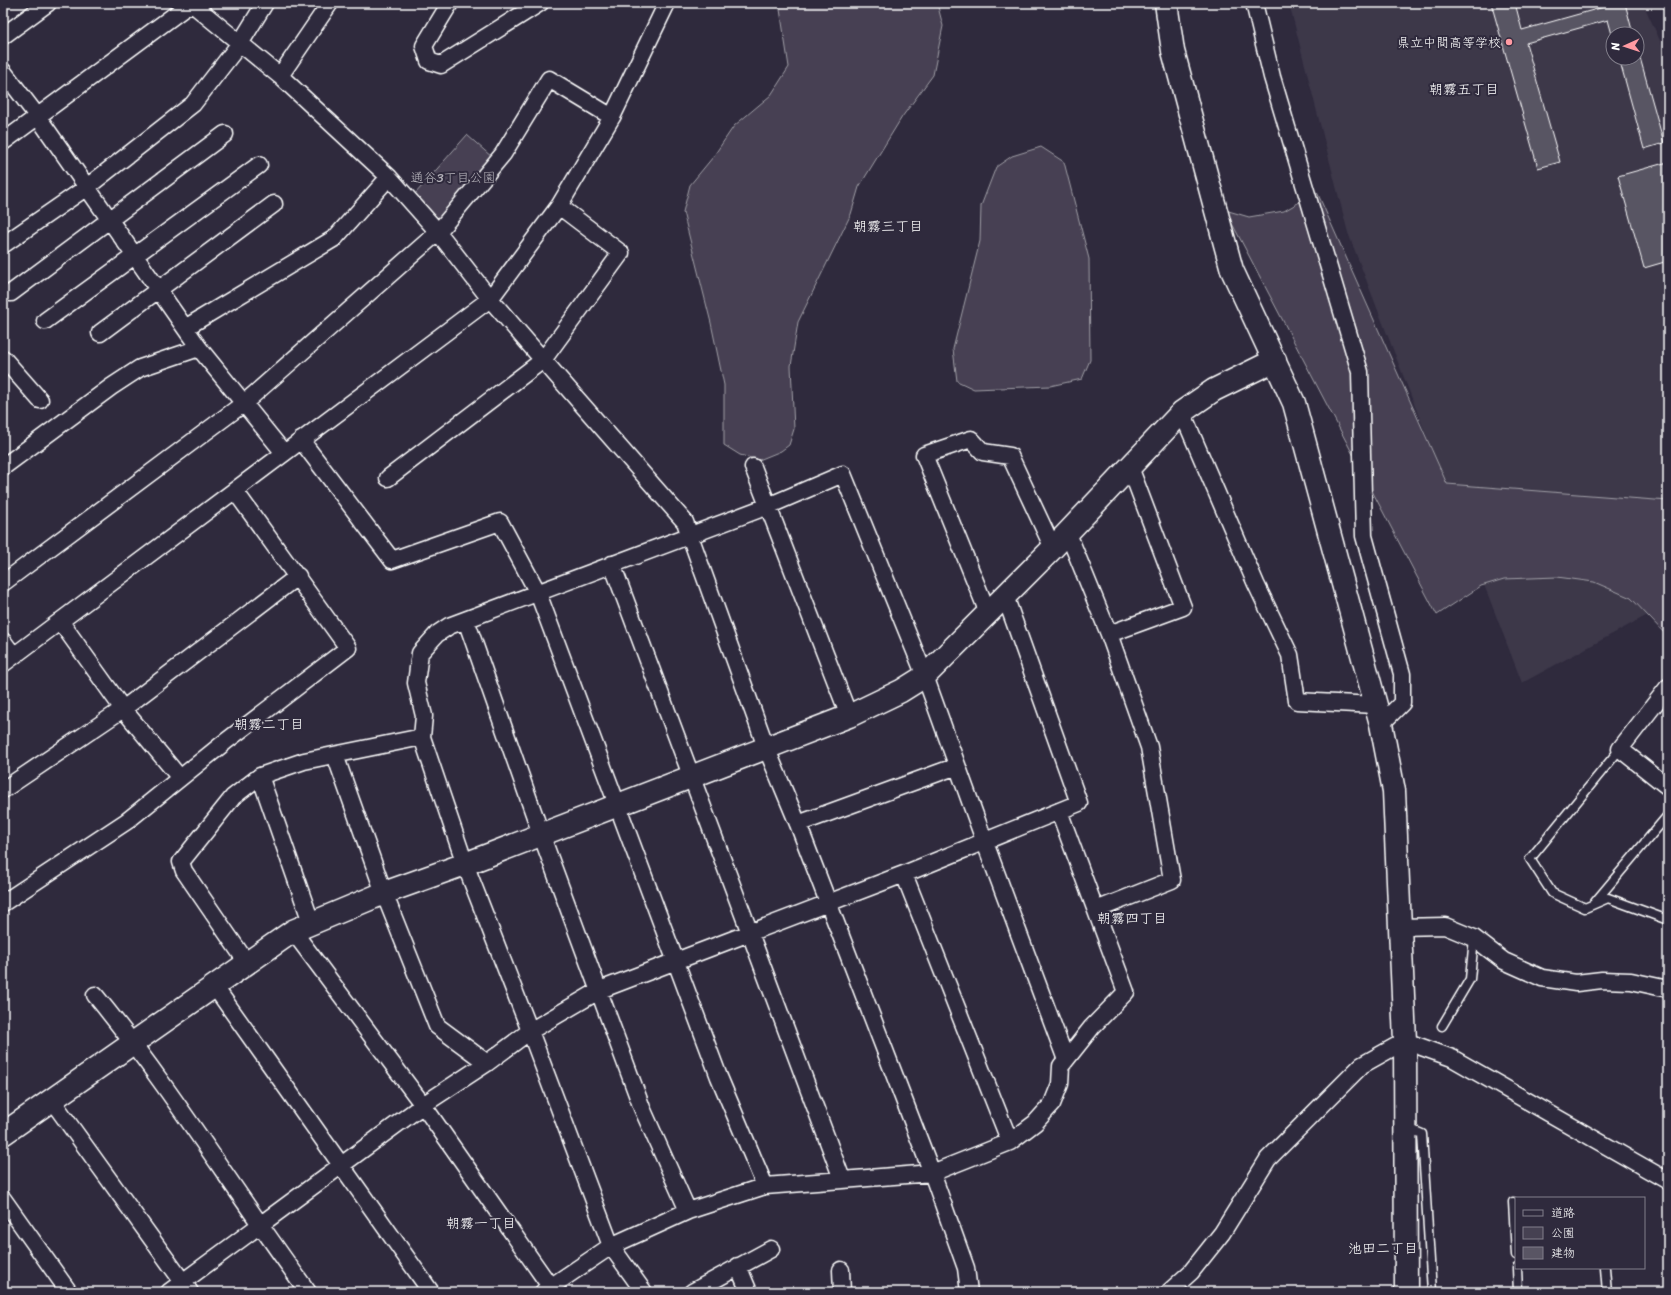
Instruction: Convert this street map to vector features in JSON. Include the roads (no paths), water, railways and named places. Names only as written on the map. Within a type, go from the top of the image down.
[{"type":"street","points":[[3,36],[48,3]]},
{"type":"street","points":[[3,142],[191,3],[280,76],[388,177],[438,232],[490,299],[685,522],[766,747],[798,824],[827,904],[932,1173],[966,1268],[969,1292]]},
{"type":"street","points":[[3,245],[87,187],[194,104],[240,42],[265,3]]},
{"type":"street","points":[[280,76],[330,3]]},
{"type":"street","points":[[450,3],[424,46],[429,61],[442,65],[540,3]]},
{"type":"street","points":[[3,641],[9,660],[490,299],[560,206],[612,117],[668,3]]},
{"type":"street","points":[[1166,3],[1173,51],[1232,270],[1294,403],[1378,714],[1394,791],[1405,1041],[1406,1292]]},
{"type":"street","points":[[1182,412],[1256,584],[1290,655],[1297,701],[1378,714],[1402,702],[1402,674],[1364,536],[1360,372],[1272,77],[1254,3]]},
{"type":"street","points":[[3,71],[38,117],[199,348],[284,453]]},
{"type":"street","points":[[3,583],[243,404],[438,232],[503,154],[549,79],[612,117]]},
{"type":"street","points":[[11,293],[225,134]]},
{"type":"street","points":[[45,321],[260,164]]},
{"type":"street","points":[[185,328],[335,238],[388,177]]},
{"type":"street","points":[[100,333],[274,204]]},
{"type":"street","points":[[388,478],[543,360],[621,253],[560,206]]},
{"type":"street","points":[[3,467],[111,387],[140,368],[199,348]]},
{"type":"street","points":[[3,358],[40,400]]},
{"type":"street","points":[[3,1134],[51,1099],[302,926],[384,893],[465,864],[848,716],[900,691],[924,676],[988,613],[1053,548],[1067,531],[1182,412],[1214,390],[1275,360]]},
{"type":"street","points":[[988,613],[924,454],[971,438],[983,452],[1010,456],[1053,548]]},
{"type":"street","points":[[301,440],[392,560],[500,522],[538,593],[719,1077],[764,1186]]},
{"type":"street","points":[[753,467],[848,716]]},
{"type":"street","points":[[1109,634],[1184,607],[1130,467]]},
{"type":"street","points":[[644,1292],[611,1246],[465,864],[422,737],[424,716],[416,683],[420,653],[438,634],[449,626],[690,534],[768,506],[843,474],[924,676],[1066,1060]]},
{"type":"street","points":[[3,903],[127,821],[348,648],[298,576],[235,491]]},
{"type":"street","points":[[1067,531],[1109,634],[1149,747],[1172,880],[1096,910]]},
{"type":"street","points":[[612,564],[690,776],[842,1179]]},
{"type":"street","points":[[3,790],[123,709],[298,576]]},
{"type":"street","points":[[169,1292],[186,1287],[260,1226],[341,1164],[486,1064],[530,1031],[600,990],[675,960],[904,874],[984,840],[1079,803],[1005,596]]},
{"type":"street","points":[[466,620],[541,834],[600,990],[642,1108],[688,1211]]},
{"type":"street","points":[[60,621],[123,709],[180,778]]},
{"type":"street","points":[[1668,687],[1620,749],[1668,787]]},
{"type":"street","points":[[247,963],[184,871],[181,862],[233,797],[260,776],[304,760],[422,737]]},
{"type":"street","points":[[335,755],[384,893],[437,1026],[486,1064]]},
{"type":"street","points":[[798,824],[957,766]]},
{"type":"street","points":[[260,776],[302,926],[549,1290],[611,1246],[688,1211],[764,1186],[932,1173],[1010,1142],[1035,1123],[1052,1104],[1060,1084],[1061,1066],[1092,1026],[1126,992],[1059,811]]},
{"type":"street","points":[[904,874],[1010,1142]]},
{"type":"street","points":[[1400,927],[1445,926],[1474,938],[1504,961],[1542,978],[1576,983],[1602,980],[1631,981],[1668,989]]},
{"type":"street","points":[[215,987],[431,1292]]},
{"type":"street","points":[[95,995],[133,1042],[260,1226],[308,1292]]},
{"type":"street","points":[[1169,1292],[1191,1272],[1222,1233],[1268,1159],[1362,1065],[1405,1041],[1452,1058],[1668,1181]]},
{"type":"street","points":[[51,1099],[186,1287]]},
{"type":"street","points":[[3,1199],[69,1292]]},
{"type":"street","points":[[692,1292],[771,1248]]},
{"type":"street","points":[[738,1266],[749,1292]]},
{"type":"street","points":[[841,1270],[842,1292]]},
{"type":"lane","points":[[1620,749],[1530,859],[1552,893],[1585,908],[1608,898],[1668,920]]},
{"type":"lane","points":[[1594,904],[1668,816]]},
{"type":"lane","points":[[1442,1026],[1470,979],[1474,938]]},
{"type":"lane","points":[[1405,1127],[1422,1134],[1432,1292]]},
{"type":"lane","points":[[1513,1202],[1515,1237]]},
{"type":"lane","points":[[1517,1269],[1518,1292]]},
{"type":"lane","points":[[1605,1269],[1607,1292]]},
{"type":"place","name":"県立中間高等学校","points":[[1509,42]]},
{"type":"district","name":"朝霧五丁目","points":[[1464,89]]},
{"type":"district","name":"朝霧三丁目","points":[[888,226]]},
{"type":"district","name":"朝霧二丁目","points":[[269,724]]},
{"type":"district","name":"朝霧四丁目","points":[[1132,918]]},
{"type":"district","name":"朝霧一丁目","points":[[481,1223]]},
{"type":"district","name":"池田二丁目","points":[[1383,1248]]},
{"type":"park label","name":"通谷3丁目公園","points":[[453,177]]}]
